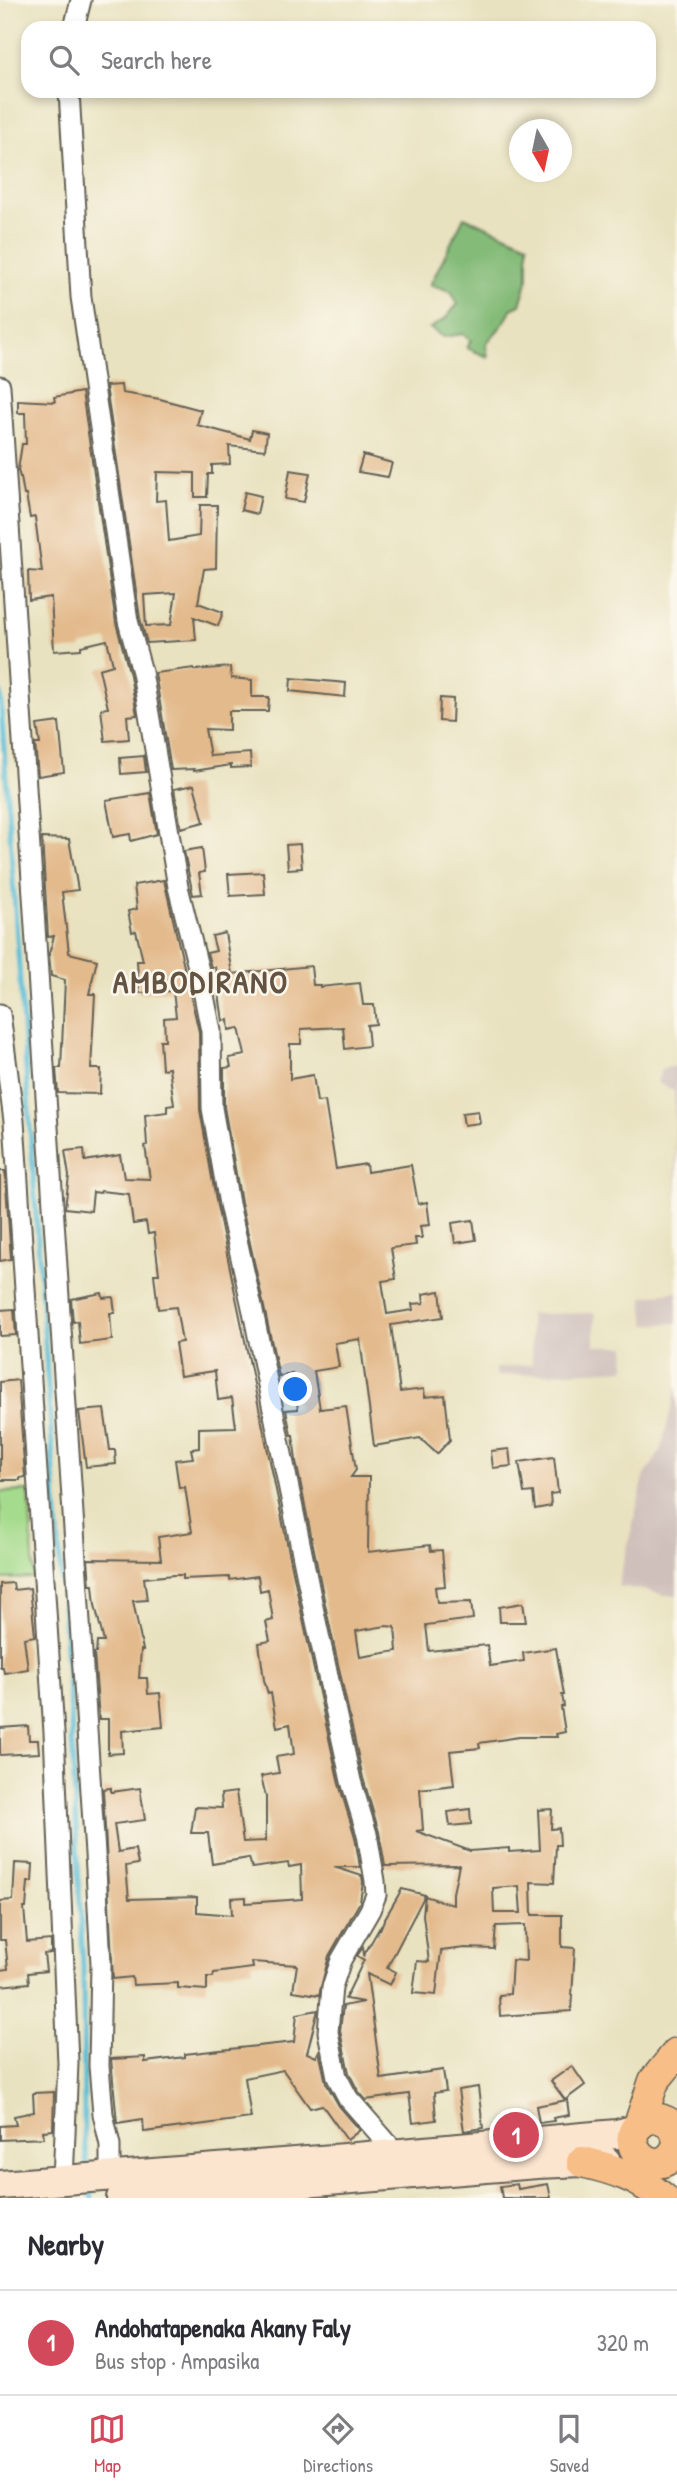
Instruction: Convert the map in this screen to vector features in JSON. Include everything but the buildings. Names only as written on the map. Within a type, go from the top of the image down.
[{"type":"main road","points":[[637,2127],[654,2081],[677,2053]]},
{"type":"main road","points":[[582,2162],[631,2176],[665,2198],[671,2146],[670,2089],[677,2059]]},
{"type":"main road","points":[[115,2187],[396,2153],[617,2134],[655,2118],[671,2146]]},
{"type":"main road","points":[[0,2185],[64,2180],[115,2187],[582,2162],[671,2146]]},
{"type":"street","points":[[76,21],[81,0]]},
{"type":"street","points":[[69,98],[81,297],[128,621],[142,672],[178,887],[209,1018],[212,1108],[229,1204],[314,1612],[376,1881],[376,1895],[370,1910],[341,1960],[332,1987],[328,2032],[337,2077],[348,2098],[396,2153]]},
{"type":"street","points":[[0,386],[96,1869],[101,1964],[99,2066],[103,2114],[115,2187]]},
{"type":"street","points":[[0,1014],[14,1121],[54,1732],[68,2063],[64,2180]]},
{"type":"shaded area","points":[[677,1066],[677,1223],[674,1090],[657,1083],[661,1069]]},
{"type":"shaded area","points":[[677,1291],[677,1323],[646,1325],[643,1297]]},
{"type":"shaded area","points":[[595,1313],[595,1346],[626,1346],[625,1369],[497,1376],[495,1368],[532,1364],[530,1314]]},
{"type":"shaded area","points":[[677,1386],[677,1595],[663,1595],[618,1586],[644,1477],[660,1452]]},
{"type":"green space","points":[[464,217],[528,244],[528,278],[520,305],[511,309],[504,323],[486,344],[488,357],[467,348],[471,340],[463,334],[443,337],[430,328],[445,319],[458,304],[451,291],[430,285]]},
{"type":"green space","points":[[29,1491],[34,1578],[0,1579],[0,1492]]},
{"type":"waterway","points":[[0,691],[71,1721],[83,1965],[84,2135],[87,2169]]},
{"type":"waterway","points":[[90,2186],[92,2198]]},
{"type":"place","name":"Andohatapenaka Akany Faly","points":[[516,2135]]},
{"type":"district","name":"AMBODIRANO","points":[[201,981]]}]
